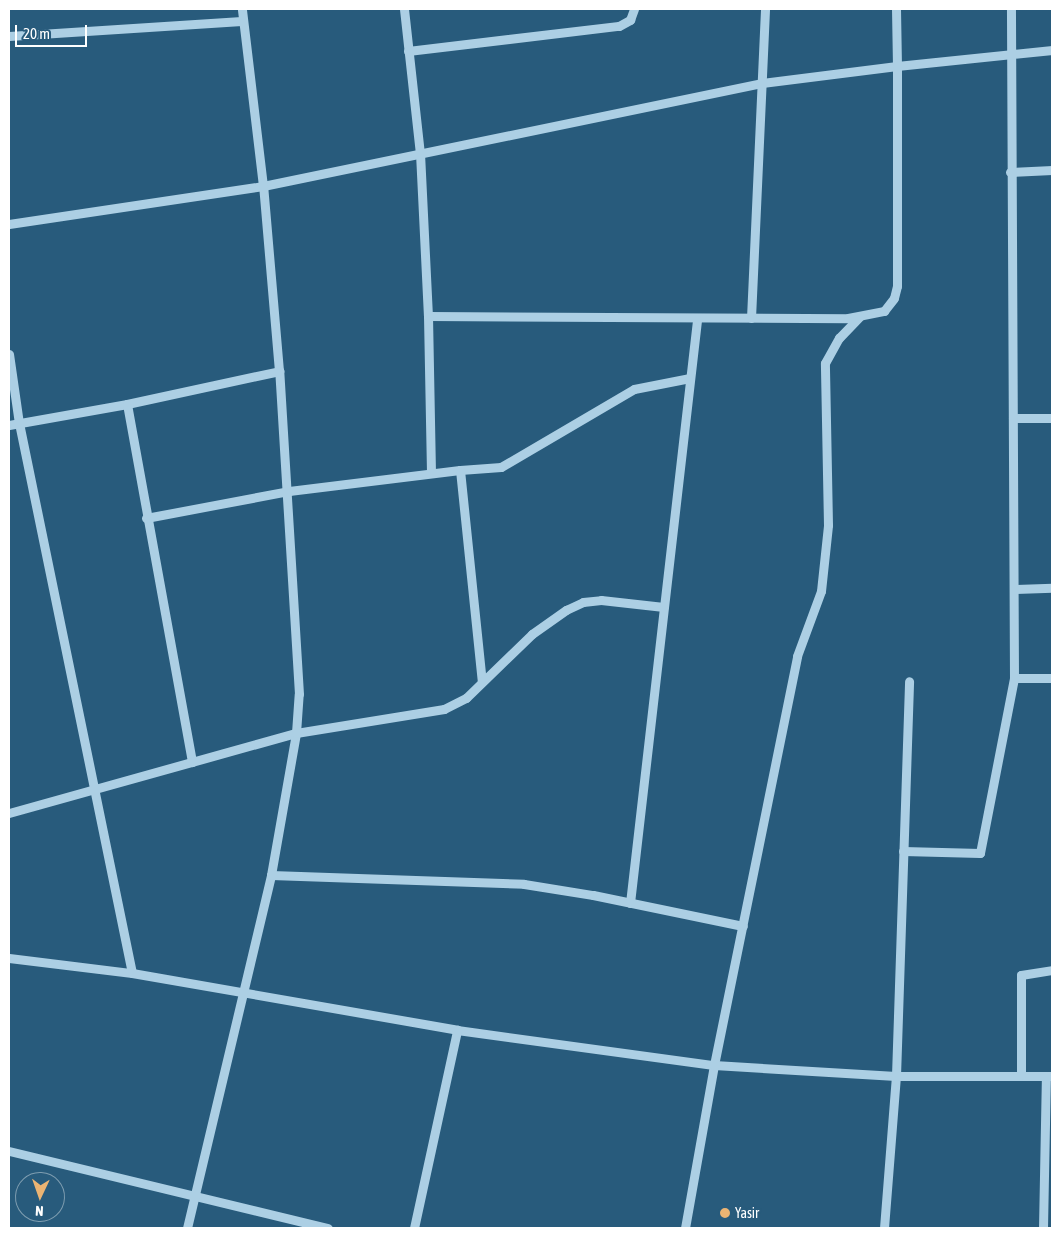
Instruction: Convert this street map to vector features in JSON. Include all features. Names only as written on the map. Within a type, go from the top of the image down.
[{"type":"street","points":[[187,1228],[271,875],[296,733],[298,660],[289,492],[263,186],[242,9]]},
{"type":"street","points":[[404,9],[420,153],[428,316],[431,472]]},
{"type":"street","points":[[408,51],[619,26],[630,20],[634,9]]},
{"type":"street","points":[[751,318],[765,9]]},
{"type":"street","points":[[428,316],[697,320],[860,316],[884,311],[894,298],[897,286],[896,9]]},
{"type":"street","points":[[903,851],[980,853],[1014,678],[1010,172],[1011,9]]},
{"type":"street","points":[[9,36],[242,20]]},
{"type":"street","points":[[9,224],[263,186],[762,83],[1012,52],[1052,50]]},
{"type":"street","points":[[1010,172],[1052,170]]},
{"type":"street","points":[[684,1228],[714,1065],[798,656],[821,590],[828,525],[825,363],[839,338],[860,316]]},
{"type":"street","points":[[630,903],[697,320]]},
{"type":"street","points":[[9,354],[19,423],[96,787],[132,973]]},
{"type":"street","points":[[9,425],[127,404],[279,370]]},
{"type":"street","points":[[146,518],[289,492],[431,472],[501,467],[634,389],[690,378]]},
{"type":"street","points":[[127,404],[146,518],[192,762]]},
{"type":"street","points":[[1013,418],[1052,418]]},
{"type":"street","points":[[460,470],[482,682]]},
{"type":"street","points":[[1014,589],[1052,588]]},
{"type":"street","points":[[9,812],[296,733],[444,709],[466,698],[532,634],[583,602],[601,600],[664,607]]},
{"type":"street","points":[[1014,678],[1052,678]]},
{"type":"street","points":[[884,1228],[896,1076],[909,681]]},
{"type":"street","points":[[271,875],[524,884],[743,926]]},
{"type":"street","points":[[9,958],[132,973],[243,994],[457,1030],[714,1065],[896,1076],[1049,1076],[1043,1228]]},
{"type":"street","points":[[1021,1075],[1021,975],[1052,970]]},
{"type":"street","points":[[414,1228],[457,1030]]},
{"type":"street","points":[[9,1151],[193,1197],[328,1228]]},
{"type":"place","name":"Yasir","points":[[725,1213]]}]
